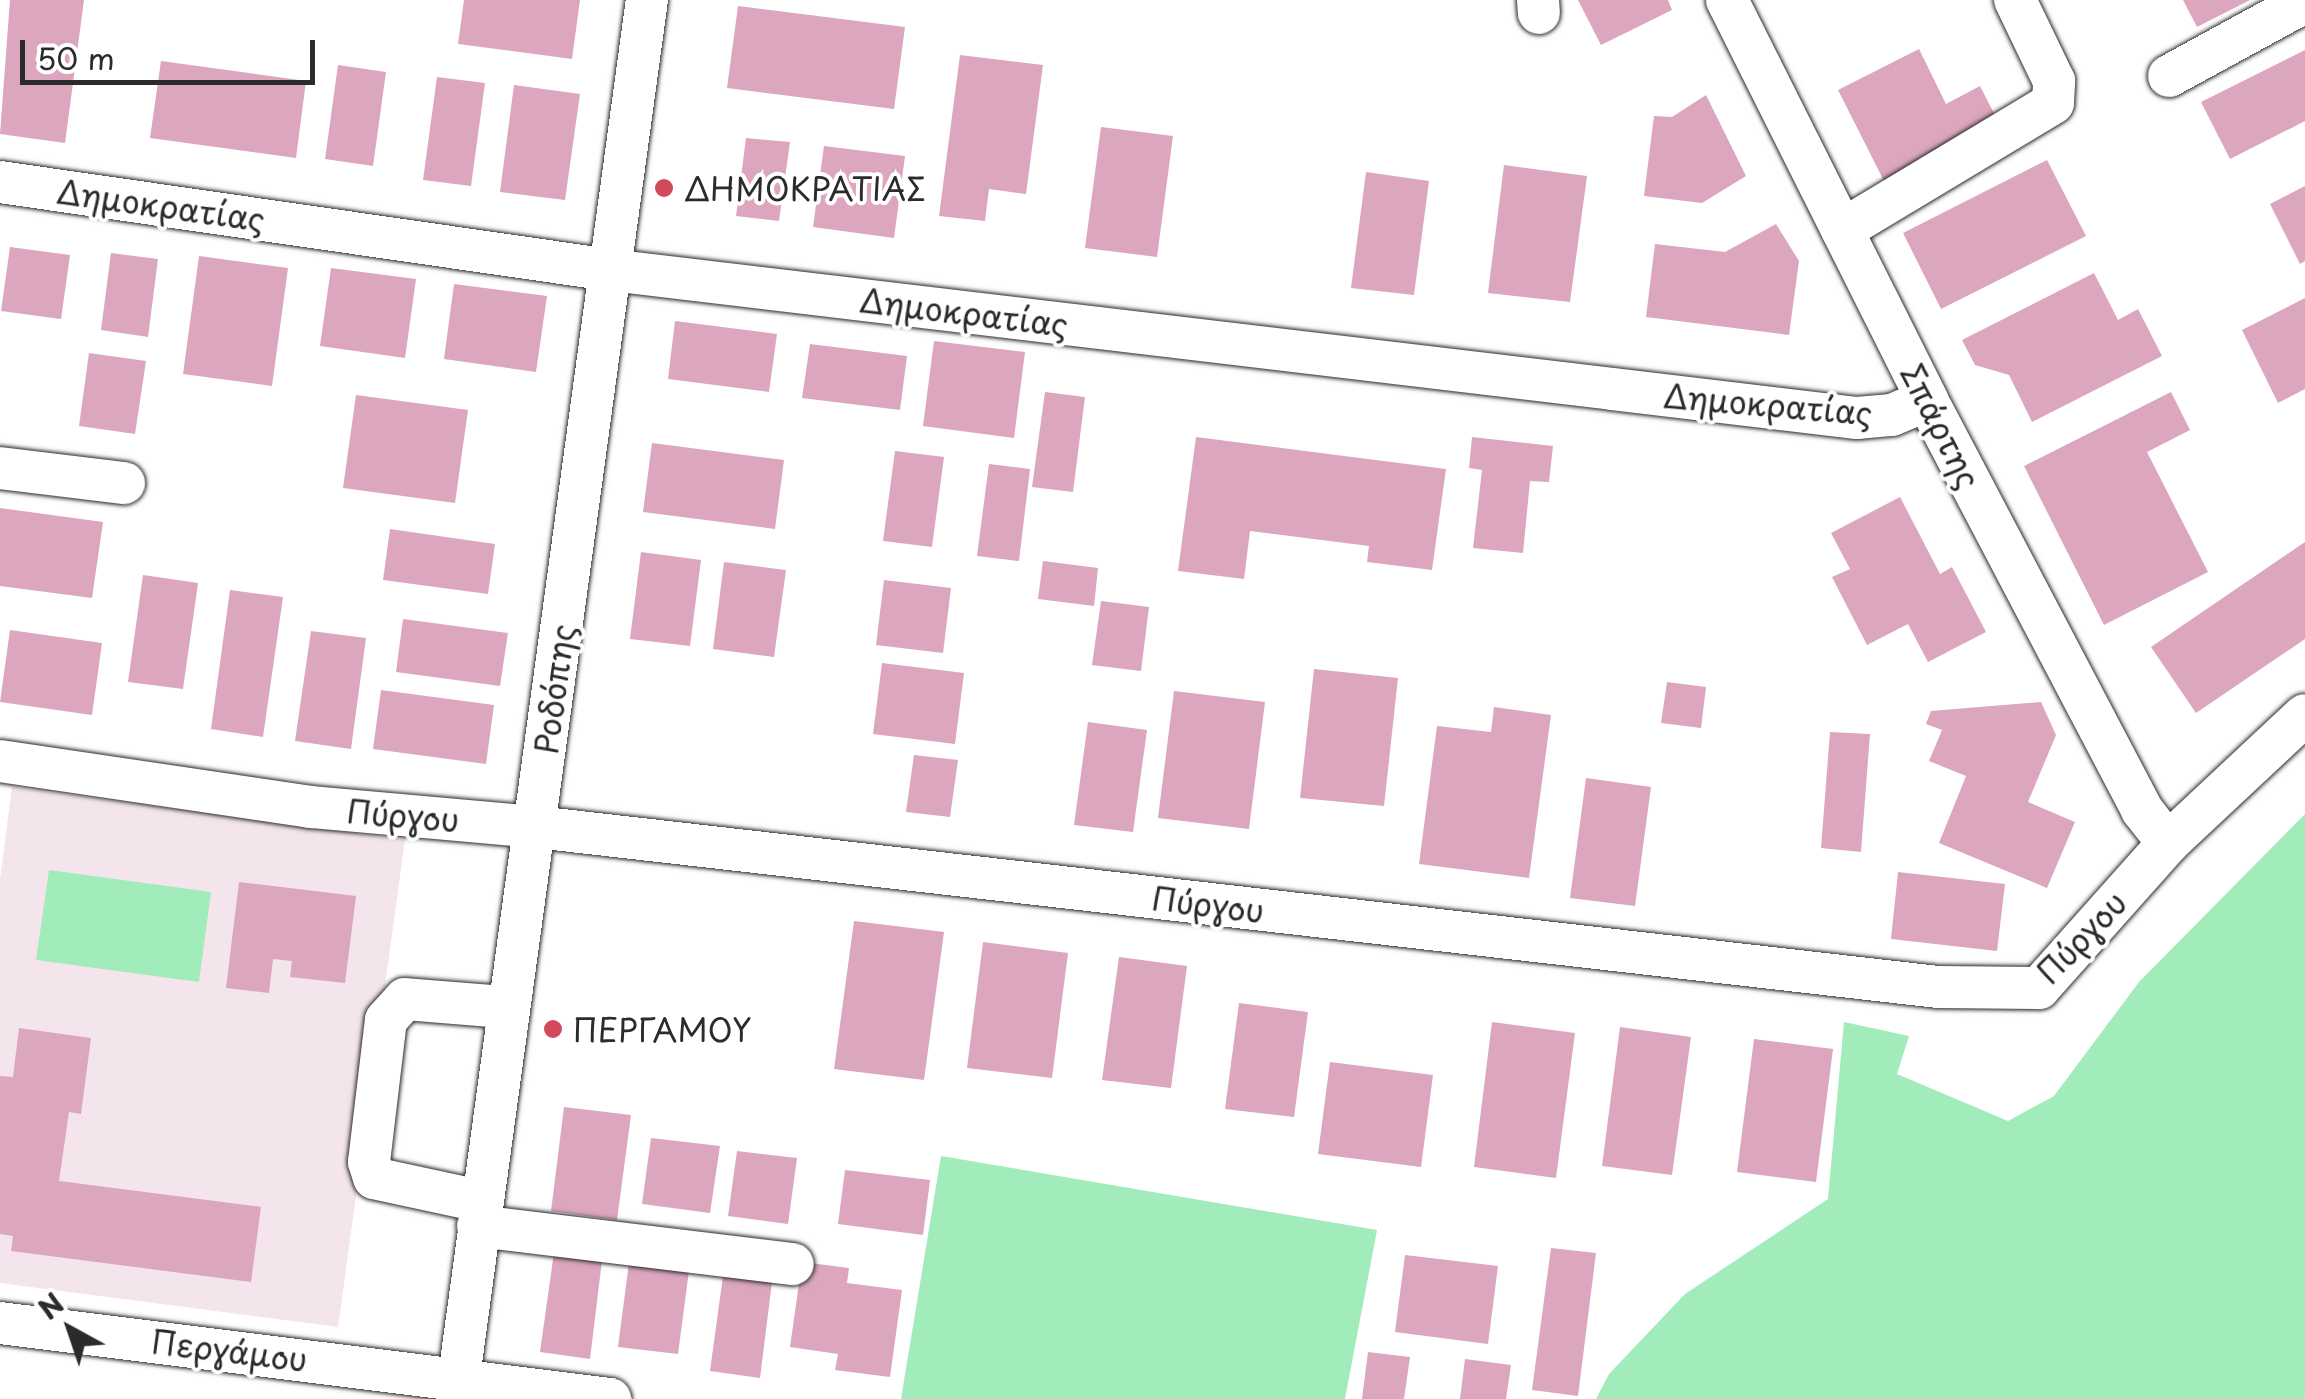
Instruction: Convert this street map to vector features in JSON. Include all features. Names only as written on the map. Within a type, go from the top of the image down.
[{"type":"street","name":"Ροδόπης","points":[[458,1377],[505,1006],[536,827],[647,0]]},
{"type":"street","name":"Σπάρτης","points":[[1727,0],[1927,400],[2142,810],[2168,843]]},
{"type":"street","points":[[1842,230],[2053,103],[2054,82],[2016,0]]},
{"type":"street","points":[[2169,76],[2305,2]]},
{"type":"street","name":"Δημοκρατίας","points":[[0,182],[610,270],[1857,418],[1892,415],[1927,400]]},
{"type":"street","points":[[0,468],[124,483]]},
{"type":"street","name":"Πύργου","points":[[0,761],[311,808],[536,827],[1938,987],[2039,988],[2168,843],[2305,715]]},
{"type":"street","points":[[505,1006],[405,999],[386,1020],[369,1162],[374,1178],[479,1214],[793,1264]]},
{"type":"street","name":"Περγάμου","points":[[0,1323],[392,1384],[458,1377],[610,1399]]},
{"type":"shaded area","points":[[12,787],[405,840],[338,1327],[0,1283],[0,879]]},
{"type":"green space","points":[[2305,814],[2305,1399],[1596,1399],[1609,1374],[1685,1294],[1828,1199],[1844,1022],[1909,1036],[1897,1074],[2008,1121],[2054,1096],[2139,982]]},
{"type":"green space","points":[[49,870],[211,892],[199,982],[36,960]]},
{"type":"green space","points":[[941,1156],[1377,1230],[1345,1399],[901,1399]]},
{"type":"building","points":[[10,0],[84,0],[65,143],[0,134]]},
{"type":"building","points":[[464,0],[580,0],[572,59],[458,44]]},
{"type":"building","points":[[1578,0],[1668,0],[1672,10],[1601,45]]},
{"type":"building","points":[[2183,0],[2250,0],[2197,27]]},
{"type":"building","points":[[738,6],[905,27],[894,109],[727,88]]},
{"type":"building","points":[[1919,49],[1946,104],[1980,86],[2000,125],[1885,183],[1838,90]]},
{"type":"building","points":[[2305,50],[2305,121],[2230,159],[2201,102]]},
{"type":"building","points":[[960,55],[1043,65],[1026,194],[989,189],[985,221],[939,216]]},
{"type":"building","points":[[161,61],[306,81],[296,158],[150,138]]},
{"type":"building","points":[[338,65],[386,72],[373,166],[325,159]]},
{"type":"building","points":[[437,77],[485,83],[471,186],[423,180]]},
{"type":"building","points":[[514,85],[580,94],[565,200],[500,192]]},
{"type":"building","points":[[1706,95],[1746,176],[1702,203],[1644,196],[1654,116],[1672,117]]},
{"type":"building","points":[[1101,127],[1173,136],[1157,257],[1085,248]]},
{"type":"building","points":[[746,138],[790,142],[779,221],[736,216]]},
{"type":"building","points":[[824,146],[905,156],[894,238],[813,227]]},
{"type":"building","points":[[2047,160],[2086,236],[1941,309],[1903,233]]},
{"type":"building","points":[[1504,165],[1587,176],[1570,302],[1488,293]]},
{"type":"building","points":[[1366,172],[1429,181],[1414,295],[1351,288]]},
{"type":"building","points":[[2305,186],[2305,261],[2300,264],[2270,204]]},
{"type":"building","points":[[1776,224],[1799,261],[1789,335],[1646,317],[1655,244],[1725,252]]},
{"type":"building","points":[[10,247],[70,255],[61,319],[1,311]]},
{"type":"building","points":[[111,253],[158,259],[148,337],[101,330]]},
{"type":"building","points":[[199,256],[288,268],[272,386],[183,374]]},
{"type":"building","points":[[331,268],[416,279],[405,358],[320,346]]},
{"type":"building","points":[[2094,273],[2118,320],[2138,309],[2162,356],[2032,422],[2009,375],[1975,365],[1962,340]]},
{"type":"building","points":[[454,284],[547,296],[536,372],[444,359]]},
{"type":"building","points":[[2305,298],[2305,389],[2278,403],[2242,330]]},
{"type":"building","points":[[675,321],[777,334],[769,392],[668,379]]},
{"type":"building","points":[[934,341],[1025,352],[1014,438],[923,426]]},
{"type":"building","points":[[810,344],[907,356],[900,410],[802,398]]},
{"type":"building","points":[[89,353],[146,361],[135,434],[79,426]]},
{"type":"building","points":[[1045,392],[1085,397],[1073,492],[1032,487]]},
{"type":"building","points":[[2171,392],[2190,430],[2147,452],[2208,572],[2104,625],[2024,466]]},
{"type":"building","points":[[356,395],[468,410],[455,503],[343,488]]},
{"type":"building","points":[[1196,437],[1446,469],[1432,570],[1367,562],[1369,546],[1250,531],[1244,579],[1178,571]]},
{"type":"building","points":[[1472,437],[1553,446],[1549,482],[1530,481],[1523,553],[1473,548],[1482,470],[1469,468]]},
{"type":"building","points":[[652,443],[784,460],[775,529],[643,512]]},
{"type":"building","points":[[895,451],[944,457],[932,547],[883,541]]},
{"type":"building","points":[[989,464],[1030,469],[1019,561],[977,556]]},
{"type":"building","points":[[1900,497],[1940,574],[1952,567],[1986,632],[1928,662],[1908,624],[1867,645],[1832,577],[1850,569],[1831,533]]},
{"type":"building","points":[[0,508],[103,522],[92,598],[0,586]]},
{"type":"building","points":[[390,529],[495,544],[488,594],[383,580]]},
{"type":"building","points":[[2305,542],[2305,639],[2196,713],[2151,647]]},
{"type":"building","points":[[641,552],[701,560],[690,646],[630,639]]},
{"type":"building","points":[[1043,561],[1098,568],[1094,606],[1038,599]]},
{"type":"building","points":[[724,562],[786,570],[774,657],[713,649]]},
{"type":"building","points":[[143,575],[198,583],[183,689],[128,682]]},
{"type":"building","points":[[884,580],[951,588],[943,653],[876,645]]},
{"type":"building","points":[[230,590],[283,597],[263,737],[211,729]]},
{"type":"building","points":[[1101,601],[1149,607],[1141,671],[1092,665]]},
{"type":"building","points":[[403,619],[508,633],[500,686],[396,672]]},
{"type":"building","points":[[10,630],[102,643],[92,715],[0,702]]},
{"type":"building","points":[[311,631],[366,638],[351,749],[295,741]]},
{"type":"building","points":[[882,663],[964,673],[955,744],[873,734]]},
{"type":"building","points":[[1314,669],[1398,678],[1384,806],[1300,798]]},
{"type":"building","points":[[1667,682],[1706,687],[1701,728],[1661,723]]},
{"type":"building","points":[[381,690],[494,705],[486,764],[373,749]]},
{"type":"building","points":[[1174,691],[1265,702],[1249,829],[1158,818]]},
{"type":"building","points":[[2041,702],[2056,735],[2028,802],[2075,822],[2047,888],[1939,843],[1966,776],[1929,761],[1942,730],[1926,724],[1931,711]]},
{"type":"building","points":[[1494,707],[1551,715],[1529,878],[1419,864],[1437,726],[1491,732]]},
{"type":"building","points":[[1088,722],[1147,730],[1133,832],[1074,825]]},
{"type":"building","points":[[1830,732],[1870,734],[1861,852],[1821,848]]},
{"type":"building","points":[[914,755],[958,760],[950,817],[906,812]]},
{"type":"building","points":[[1586,778],[1651,787],[1635,906],[1570,898]]},
{"type":"building","points":[[1898,872],[2005,884],[1997,951],[1891,939]]},
{"type":"building","points":[[239,882],[356,896],[345,983],[290,977],[292,961],[273,959],[269,993],[226,988]]},
{"type":"building","points":[[854,921],[944,932],[924,1080],[834,1069]]},
{"type":"building","points":[[983,942],[1068,953],[1052,1078],[967,1068]]},
{"type":"building","points":[[1119,957],[1187,966],[1171,1088],[1102,1080]]},
{"type":"building","points":[[1239,1003],[1308,1012],[1294,1117],[1225,1109]]},
{"type":"building","points":[[1492,1022],[1575,1033],[1556,1178],[1474,1167]]},
{"type":"building","points":[[1620,1027],[1691,1037],[1672,1175],[1602,1166]]},
{"type":"building","points":[[19,1028],[91,1038],[81,1114],[69,1112],[59,1181],[261,1207],[251,1282],[11,1251],[13,1236],[0,1234],[0,1076],[13,1077]]},
{"type":"building","points":[[1754,1039],[1833,1049],[1816,1182],[1737,1172]]},
{"type":"building","points":[[1330,1062],[1433,1075],[1421,1167],[1318,1154]]},
{"type":"building","points":[[564,1107],[631,1115],[617,1220],[551,1211]]},
{"type":"building","points":[[651,1138],[720,1146],[710,1213],[642,1204]]},
{"type":"building","points":[[737,1151],[797,1158],[788,1224],[728,1216]]},
{"type":"building","points":[[845,1170],[930,1180],[923,1235],[838,1224]]},
{"type":"building","points":[[556,1238],[604,1244],[590,1359],[540,1352]]},
{"type":"building","points":[[1551,1248],[1596,1253],[1578,1396],[1532,1390]]},
{"type":"building","points":[[630,1255],[690,1263],[678,1354],[618,1347]]},
{"type":"building","points":[[1405,1255],[1498,1266],[1488,1344],[1395,1332]]},
{"type":"building","points":[[802,1262],[849,1268],[847,1283],[902,1290],[890,1377],[835,1370],[838,1354],[790,1347]]},
{"type":"building","points":[[723,1276],[772,1282],[760,1378],[710,1371]]},
{"type":"building","points":[[1368,1352],[1410,1357],[1404,1399],[1362,1399]]},
{"type":"building","points":[[1465,1359],[1511,1365],[1506,1399],[1460,1399]]},
{"type":"place","name":"ΔΗΜΟΚΡΑΤΙΑΣ","points":[[664,188]]},
{"type":"place","name":"ΠΕΡΓΑΜΟΥ","points":[[553,1029]]}]
